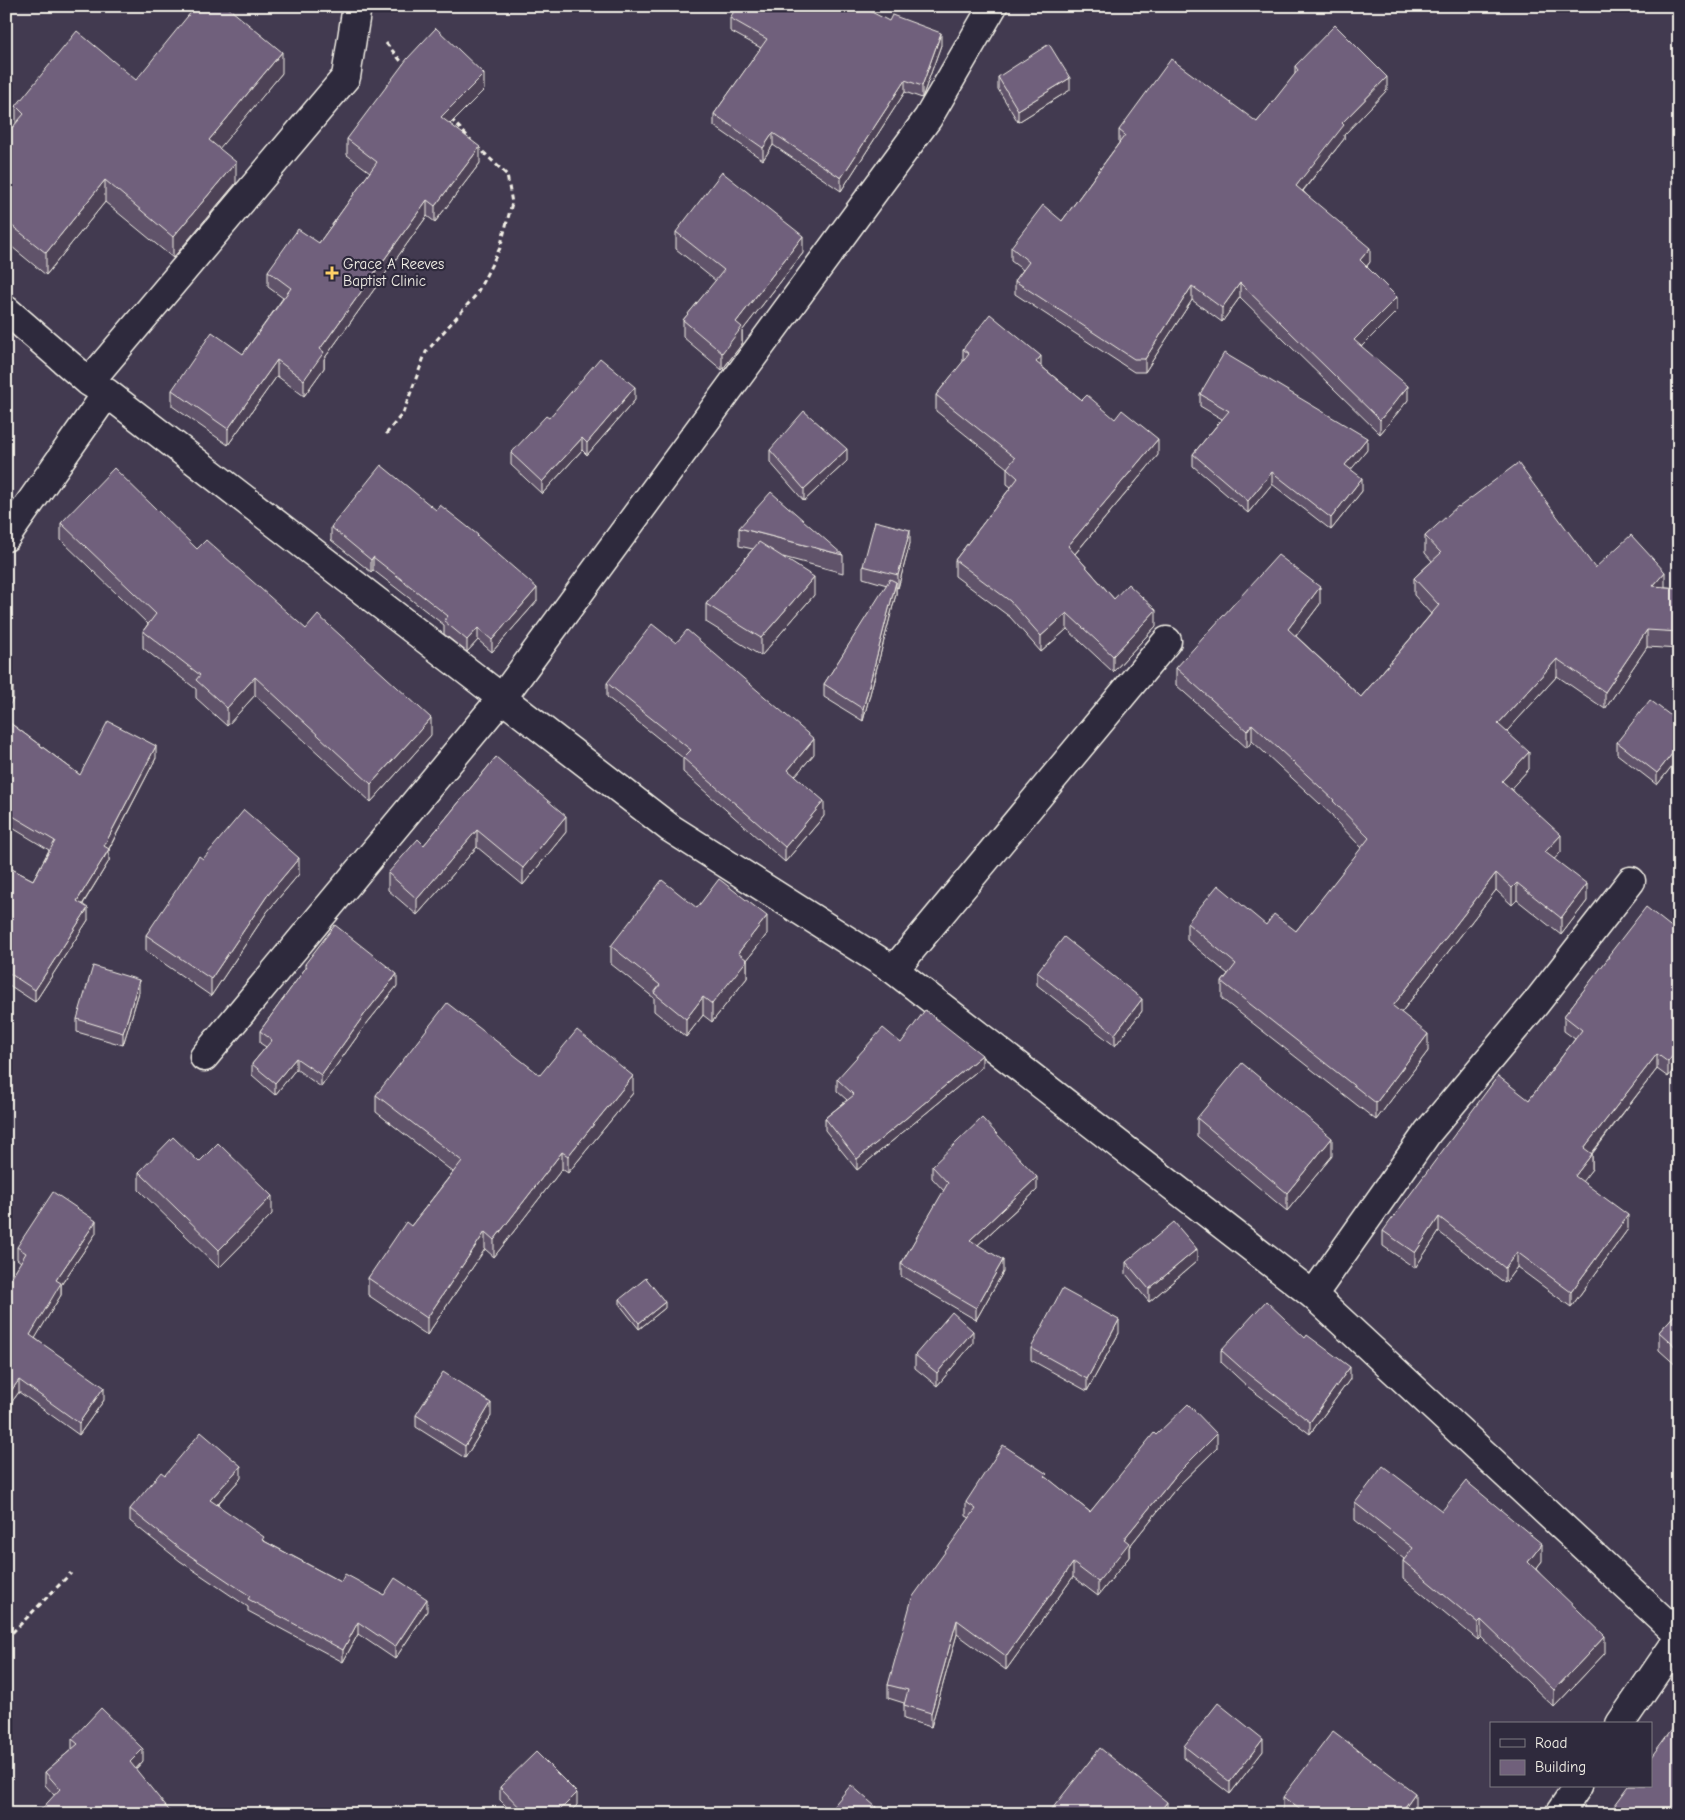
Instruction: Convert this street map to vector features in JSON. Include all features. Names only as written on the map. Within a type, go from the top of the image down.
[{"type":"street","points":[[204,1056],[502,698],[928,118],[993,6]]},
{"type":"street","points":[[6,537],[98,388],[346,77],[357,8]]},
{"type":"street","points":[[6,310],[98,388],[670,828],[894,970],[1313,1295],[1679,1637],[1621,1722]]},
{"type":"street","points":[[894,970],[1167,641]]},
{"type":"street","points":[[1313,1295],[1428,1132],[1536,1003],[1632,882]]},
{"type":"street","points":[[1559,1814],[1577,1788]]},
{"type":"path","points":[[357,8],[407,67]]},
{"type":"path","points":[[451,119],[471,140]]},
{"type":"path","points":[[386,434],[403,413],[426,352],[476,295],[500,248],[512,203],[507,175],[478,147]]},
{"type":"path","points":[[6,1639],[71,1573]]},
{"type":"building","points":[[196,6],[226,6],[282,52],[209,140],[236,162],[173,237],[105,180],[46,253],[6,221],[6,135],[24,114],[16,106],[77,31],[136,80]]},
{"type":"building","points":[[737,6],[860,6],[889,21],[892,15],[941,33],[922,86],[905,80],[841,178],[773,133],[763,148],[714,114],[767,39],[730,18]]},
{"type":"building","points":[[1335,25],[1387,77],[1342,123],[1344,125],[1296,186],[1370,248],[1360,260],[1397,297],[1354,340],[1408,386],[1380,420],[1240,283],[1222,308],[1192,286],[1145,359],[1134,359],[1015,281],[1029,262],[1011,247],[1043,205],[1062,221],[1125,135],[1119,130],[1171,59],[1257,122],[1298,70],[1295,66]]},
{"type":"building","points":[[436,28],[484,74],[441,117],[480,147],[435,206],[427,200],[320,349],[324,352],[304,380],[277,360],[228,429],[172,390],[212,332],[243,354],[291,288],[268,271],[298,229],[319,243],[377,162],[347,139],[407,59]]},
{"type":"building","points":[[1049,44],[1070,78],[1018,110],[998,77]]},
{"type":"building","points":[[722,172],[803,236],[736,322],[742,327],[722,353],[683,320],[724,270],[676,232]]},
{"type":"building","points":[[990,314],[1041,356],[1036,362],[1082,400],[1087,395],[1115,419],[1122,410],[1158,439],[1068,546],[1114,599],[1128,584],[1156,610],[1113,656],[1067,613],[1041,636],[1010,601],[955,560],[1018,478],[1007,468],[1015,458],[936,395],[969,354],[963,349]]},
{"type":"building","points":[[1224,353],[1367,438],[1345,465],[1362,478],[1331,518],[1272,472],[1248,501],[1193,454],[1229,411],[1200,394]]},
{"type":"building","points":[[600,358],[635,387],[587,443],[582,438],[542,482],[511,453],[546,416],[549,418]]},
{"type":"building","points":[[804,411],[847,449],[804,489],[770,450]]},
{"type":"building","points":[[1518,463],[1595,568],[1631,535],[1665,572],[1653,586],[1679,588],[1679,632],[1647,630],[1605,692],[1557,659],[1498,724],[1529,752],[1502,781],[1561,835],[1545,852],[1587,884],[1561,918],[1517,883],[1512,888],[1496,873],[1393,1006],[1428,1034],[1376,1103],[1222,982],[1236,964],[1187,923],[1218,885],[1266,925],[1274,914],[1296,931],[1369,838],[1334,800],[1252,724],[1247,731],[1176,668],[1278,555],[1320,587],[1288,629],[1361,697],[1439,605],[1414,578],[1441,553],[1425,536],[1458,506]]},
{"type":"building","points":[[381,465],[436,510],[440,505],[478,535],[537,588],[492,640],[478,628],[467,640],[444,621],[448,616],[373,557],[371,560],[331,527]]},
{"type":"building","points":[[114,468],[197,549],[206,540],[306,629],[318,615],[431,718],[371,784],[255,677],[227,708],[196,680],[200,675],[143,631],[156,614],[61,523]]},
{"type":"building","points":[[771,492],[843,555],[739,528]]},
{"type":"building","points":[[875,521],[910,530],[898,575],[863,566]]},
{"type":"building","points":[[759,542],[814,577],[761,638],[706,604]]},
{"type":"building","points":[[890,579],[896,582],[863,709],[824,684]]},
{"type":"building","points":[[652,624],[676,643],[687,630],[814,739],[788,770],[824,801],[785,847],[683,758],[691,750],[607,683]]},
{"type":"building","points":[[6,683],[13,687],[6,699]]},
{"type":"building","points":[[1650,700],[1679,722],[1679,745],[1657,773],[1617,742]]},
{"type":"building","points":[[6,720],[80,775],[108,721],[156,746],[104,846],[109,849],[77,901],[88,908],[35,990],[6,971],[6,866],[33,880],[55,841],[6,812]]},
{"type":"building","points":[[496,757],[566,816],[523,868],[477,830],[417,899],[388,873],[418,839],[424,845]]},
{"type":"building","points":[[244,810],[299,858],[267,896],[211,979],[146,935],[199,856],[203,859]]},
{"type":"building","points":[[719,879],[767,916],[738,953],[747,960],[712,1004],[703,997],[686,1019],[654,993],[660,985],[611,946],[662,880],[697,908]]},
{"type":"building","points":[[1646,907],[1679,933],[1679,1047],[1668,1062],[1657,1054],[1584,1148],[1592,1154],[1575,1176],[1628,1215],[1571,1292],[1517,1252],[1505,1268],[1439,1217],[1415,1253],[1383,1231],[1498,1076],[1529,1100],[1582,1030],[1564,1016]]},
{"type":"building","points":[[335,925],[397,974],[364,1015],[321,1075],[296,1058],[275,1083],[252,1064],[272,1040],[260,1031],[307,966],[305,964]]},
{"type":"building","points":[[1064,937],[1142,999],[1115,1034],[1037,972]]},
{"type":"building","points":[[93,966],[139,980],[123,1033],[77,1019]]},
{"type":"building","points":[[447,1003],[540,1075],[577,1030],[633,1076],[568,1156],[562,1152],[494,1240],[485,1232],[427,1318],[368,1278],[406,1222],[411,1226],[462,1161],[376,1095]]},
{"type":"building","points":[[925,1010],[982,1055],[857,1159],[825,1118],[854,1095],[837,1079],[883,1028],[901,1043]]},
{"type":"building","points":[[1242,1063],[1332,1138],[1287,1193],[1197,1118]]},
{"type":"building","points":[[982,1118],[1037,1177],[970,1240],[1003,1260],[976,1308],[901,1264],[948,1183],[932,1166]]},
{"type":"building","points":[[173,1137],[199,1162],[218,1143],[272,1196],[219,1250],[139,1172]]},
{"type":"building","points":[[53,1192],[96,1221],[56,1280],[61,1283],[30,1335],[104,1387],[79,1423],[19,1380],[8,1395],[6,1393],[6,1310],[12,1302],[6,1299],[6,1286],[26,1253],[17,1247]]},
{"type":"building","points":[[1174,1222],[1197,1249],[1149,1289],[1126,1262]]},
{"type":"building","points":[[646,1278],[665,1302],[639,1323],[620,1299]]},
{"type":"building","points":[[1062,1289],[1119,1320],[1087,1379],[1031,1348]]},
{"type":"building","points":[[1266,1301],[1305,1338],[1307,1335],[1350,1367],[1310,1422],[1248,1374],[1221,1350]]},
{"type":"building","points":[[1679,1310],[1679,1350],[1659,1332]]},
{"type":"building","points":[[952,1312],[973,1331],[937,1373],[915,1355]]},
{"type":"building","points":[[443,1372],[491,1403],[465,1446],[416,1415]]},
{"type":"building","points":[[1188,1404],[1217,1434],[1177,1474],[1124,1539],[1129,1543],[1098,1582],[1073,1563],[1006,1656],[957,1620],[931,1713],[904,1705],[908,1690],[888,1685],[912,1598],[976,1509],[966,1502],[1003,1445],[1047,1474],[1045,1476],[1090,1512],[1154,1433],[1156,1435]]},
{"type":"building","points":[[201,1432],[241,1466],[210,1500],[264,1537],[262,1540],[341,1582],[345,1574],[384,1595],[395,1578],[427,1599],[395,1647],[358,1622],[343,1650],[248,1599],[250,1596],[180,1549],[130,1509],[161,1472],[165,1475]]},
{"type":"building","points":[[1383,1466],[1442,1511],[1466,1481],[1542,1544],[1528,1562],[1605,1636],[1554,1690],[1481,1620],[1478,1623],[1403,1561],[1413,1548],[1355,1503]]},
{"type":"building","points":[[1218,1703],[1263,1739],[1230,1782],[1184,1746]]},
{"type":"building","points":[[101,1708],[143,1749],[130,1762],[172,1814],[37,1814],[60,1789],[45,1772],[78,1744],[72,1739]]},
{"type":"building","points":[[1674,1726],[1679,1730],[1679,1814],[1610,1814],[1628,1788],[1652,1788],[1652,1756]]},
{"type":"building","points":[[1333,1731],[1415,1793],[1400,1814],[1306,1814],[1283,1797]]},
{"type":"building","points":[[1100,1748],[1167,1802],[1158,1814],[1048,1814]]},
{"type":"building","points":[[536,1752],[577,1793],[556,1814],[526,1814],[500,1787]]},
{"type":"building","points":[[851,1785],[876,1807],[870,1814],[827,1814]]},
{"type":"place","name":"Grace A Reeves Baptist Clinic","points":[[332,273]]}]
